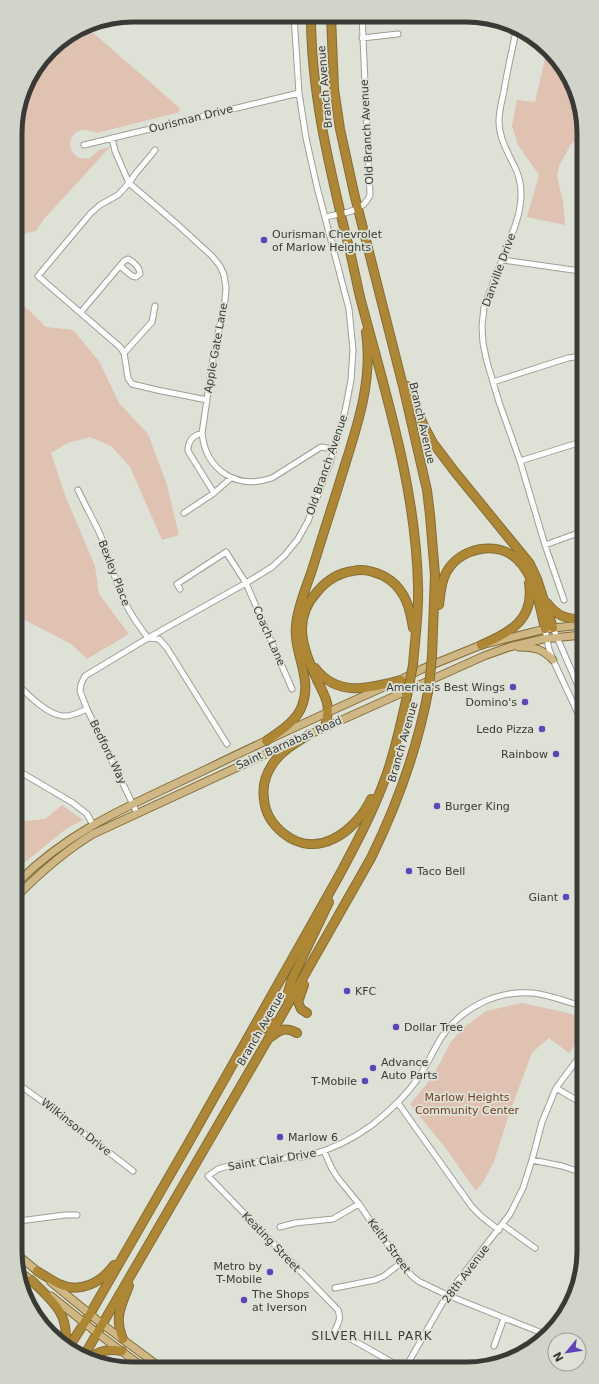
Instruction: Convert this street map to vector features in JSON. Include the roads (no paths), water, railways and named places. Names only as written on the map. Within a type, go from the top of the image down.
[{"type":"highway","name":"Branch Avenue","points":[[71,1343],[90,1314],[340,874],[377,798],[386,775],[408,696],[413,665],[418,587],[416,556],[408,492],[396,431],[360,296],[327,160],[314,66],[311,22]]},
{"type":"highway","name":"Branch Avenue","points":[[86,1352],[267,1041],[371,858],[403,784],[417,741],[429,687],[434,640],[435,575],[427,490],[388,326],[358,209],[338,115],[334,89],[331,22]]},
{"type":"highway","points":[[266,741],[288,725],[302,707],[304,698],[306,680],[296,642],[298,615],[356,432],[365,394],[367,375],[367,342],[360,296]]},
{"type":"highway","points":[[388,326],[411,398],[423,424],[433,442],[455,472],[530,564],[543,598],[549,628]]},
{"type":"highway","points":[[434,640],[442,583],[445,573],[461,557],[471,551],[483,548],[497,549],[508,553],[517,560],[527,572],[549,628]]},
{"type":"highway","points":[[325,727],[328,713],[328,703],[306,655],[303,646],[302,633],[306,608],[313,596],[322,586],[345,572],[357,570],[383,575],[395,584],[403,594],[408,604],[411,615],[414,649]]},
{"type":"highway","points":[[481,645],[509,631],[522,620],[529,603],[530,585],[527,572]]},
{"type":"highway","points":[[543,598],[553,611],[561,617],[577,619]]},
{"type":"highway","points":[[306,655],[319,673],[330,682],[343,687],[364,689],[401,680]]},
{"type":"highway","points":[[310,734],[282,752],[273,764],[264,781],[263,794],[266,812],[277,828],[294,840],[301,842],[310,844],[326,842],[351,827],[368,806],[386,763],[392,753]]},
{"type":"highway","points":[[289,1000],[288,992],[292,979],[325,912],[340,874]]},
{"type":"highway","points":[[307,1013],[301,1009],[298,1002],[300,993],[325,939]]},
{"type":"highway","points":[[229,1070],[257,1032],[265,1026],[277,1022]]},
{"type":"highway","points":[[267,1041],[283,1029],[288,1029],[297,1033]]},
{"type":"highway","points":[[37,1271],[64,1286],[77,1288],[90,1285],[98,1281],[110,1270],[136,1233]]},
{"type":"highway","points":[[123,1338],[119,1329],[118,1317],[124,1296],[139,1259]]},
{"type":"highway","points":[[31,1280],[55,1304],[61,1313],[66,1328],[65,1339]]},
{"type":"highway","points":[[94,1355],[105,1350],[122,1351]]},
{"type":"main road","name":"Saint Barnabas Road","points":[[22,878],[49,854],[93,825],[133,803],[422,669],[481,645],[549,628],[577,625]]},
{"type":"main road","name":"Saint Barnabas Road","points":[[22,891],[83,840],[138,812],[484,656],[509,647],[547,638],[577,635]]},
{"type":"main road","points":[[509,647],[533,648],[541,650],[553,660]]},
{"type":"main road","points":[[23,1259],[102,1324],[155,1362]]},
{"type":"main road","points":[[25,1276],[84,1323],[136,1362]]},
{"type":"street","name":"Old Branch Avenue","points":[[80,691],[81,684],[85,676],[272,567],[285,555],[298,538],[308,521],[330,463],[345,411],[351,380],[353,350],[349,309],[306,138],[299,93],[294,22]]},
{"type":"street","name":"Old Branch Avenue","points":[[358,209],[365,205],[370,196],[362,22]]},
{"type":"street","name":"Danville Drive","points":[[516,33],[499,121],[502,141],[518,173],[521,201],[519,214],[503,260],[484,307],[482,326],[484,349],[493,382],[520,461],[545,544],[564,600]]},
{"type":"street","points":[[362,38],[398,34]]},
{"type":"street","name":"Ourisman Drive","points":[[84,145],[299,93]]},
{"type":"street","name":"Apple Gate Lane","points":[[112,138],[115,151],[129,184],[212,256],[220,266],[224,275],[226,288],[225,300],[213,359],[202,433],[204,447],[210,459],[222,472],[231,478]]},
{"type":"street","points":[[155,150],[129,184],[118,195],[100,205],[90,214],[38,276],[81,312],[103,333],[115,341],[124,353],[126,372],[132,384],[207,400]]},
{"type":"street","points":[[325,217],[358,209]]},
{"type":"street","points":[[503,260],[577,270]]},
{"type":"street","points":[[81,312],[120,266]]},
{"type":"street","points":[[124,353],[152,322],[155,306]]},
{"type":"street","points":[[493,382],[568,358],[577,357]]},
{"type":"street","points":[[202,433],[194,436],[190,440],[188,451],[214,493]]},
{"type":"street","points":[[520,461],[577,443]]},
{"type":"street","points":[[184,513],[214,493],[231,478],[242,481],[265,481],[287,470],[321,447],[333,449]]},
{"type":"street","name":"Bexley Place","points":[[78,490],[99,533],[126,604],[148,638]]},
{"type":"street","points":[[545,544],[577,533]]},
{"type":"street","name":"Coach Lane","points":[[180,589],[177,584],[226,552],[246,583],[292,689]]},
{"type":"street","points":[[549,628],[556,637],[577,684]]},
{"type":"street","points":[[549,628],[547,638],[553,660],[577,711]]},
{"type":"street","points":[[148,638],[159,639],[167,648],[227,744]]},
{"type":"street","points":[[22,688],[53,714],[70,716],[87,709]]},
{"type":"street","name":"Bedford Way","points":[[80,691],[87,709],[138,812]]},
{"type":"street","points":[[22,773],[78,807],[87,814],[93,825]]},
{"type":"street","name":"Saint Clair Drive","points":[[208,1176],[218,1169],[228,1166],[305,1156],[324,1151],[360,1133],[398,1103],[418,1078],[448,1029],[458,1019],[478,1005],[497,997],[520,993],[534,993],[577,1004]]},
{"type":"street","name":"28th Avenue","points":[[409,1362],[447,1295],[503,1225],[520,1197],[542,1122],[556,1088],[577,1060]]},
{"type":"street","name":"Wilkinson Drive","points":[[22,1087],[133,1171]]},
{"type":"street","points":[[556,1088],[577,1100]]},
{"type":"street","points":[[398,1103],[472,1207],[499,1230]]},
{"type":"street","name":"Keith Street","points":[[324,1151],[337,1177],[359,1204],[412,1276],[418,1281],[447,1295],[541,1332]]},
{"type":"street","points":[[532,1160],[562,1166],[577,1171]]},
{"type":"street","name":"Keating Street","points":[[208,1176],[338,1310],[340,1321],[336,1330],[392,1362]]},
{"type":"street","points":[[280,1227],[295,1223],[333,1219],[359,1204]]},
{"type":"street","points":[[22,1222],[65,1215],[76,1215]]},
{"type":"street","points":[[503,1225],[535,1248]]},
{"type":"street","points":[[335,1288],[375,1280],[384,1276],[401,1263]]},
{"type":"street","points":[[494,1346],[504,1318]]},
{"type":"place","name":"Ourisman Chevrolet of Marlow Heights","points":[[264,240]]},
{"type":"place","name":"America's Best Wings","points":[[513,687]]},
{"type":"place","name":"Domino's","points":[[525,702]]},
{"type":"place","name":"Ledo Pizza","points":[[542,729]]},
{"type":"place","name":"Rainbow","points":[[556,754]]},
{"type":"place","name":"Burger King","points":[[437,806]]},
{"type":"place","name":"Taco Bell","points":[[409,871]]},
{"type":"place","name":"Giant","points":[[566,897]]},
{"type":"place","name":"KFC","points":[[347,991]]},
{"type":"place","name":"Dollar Tree","points":[[396,1027]]},
{"type":"place","name":"Advance Auto Parts","points":[[373,1068]]},
{"type":"place","name":"T-Mobile","points":[[365,1081]]},
{"type":"place","name":"Marlow 6","points":[[280,1137]]},
{"type":"place","name":"Metro by T-Mobile","points":[[270,1272]]},
{"type":"place","name":"The Shops at Iverson","points":[[244,1300]]},
{"type":"district","name":"SILVER HILL PARK","points":[[372,1336]]},
{"type":"park label","name":"Marlow Heights Community Center","points":[[467,1103]]}]
